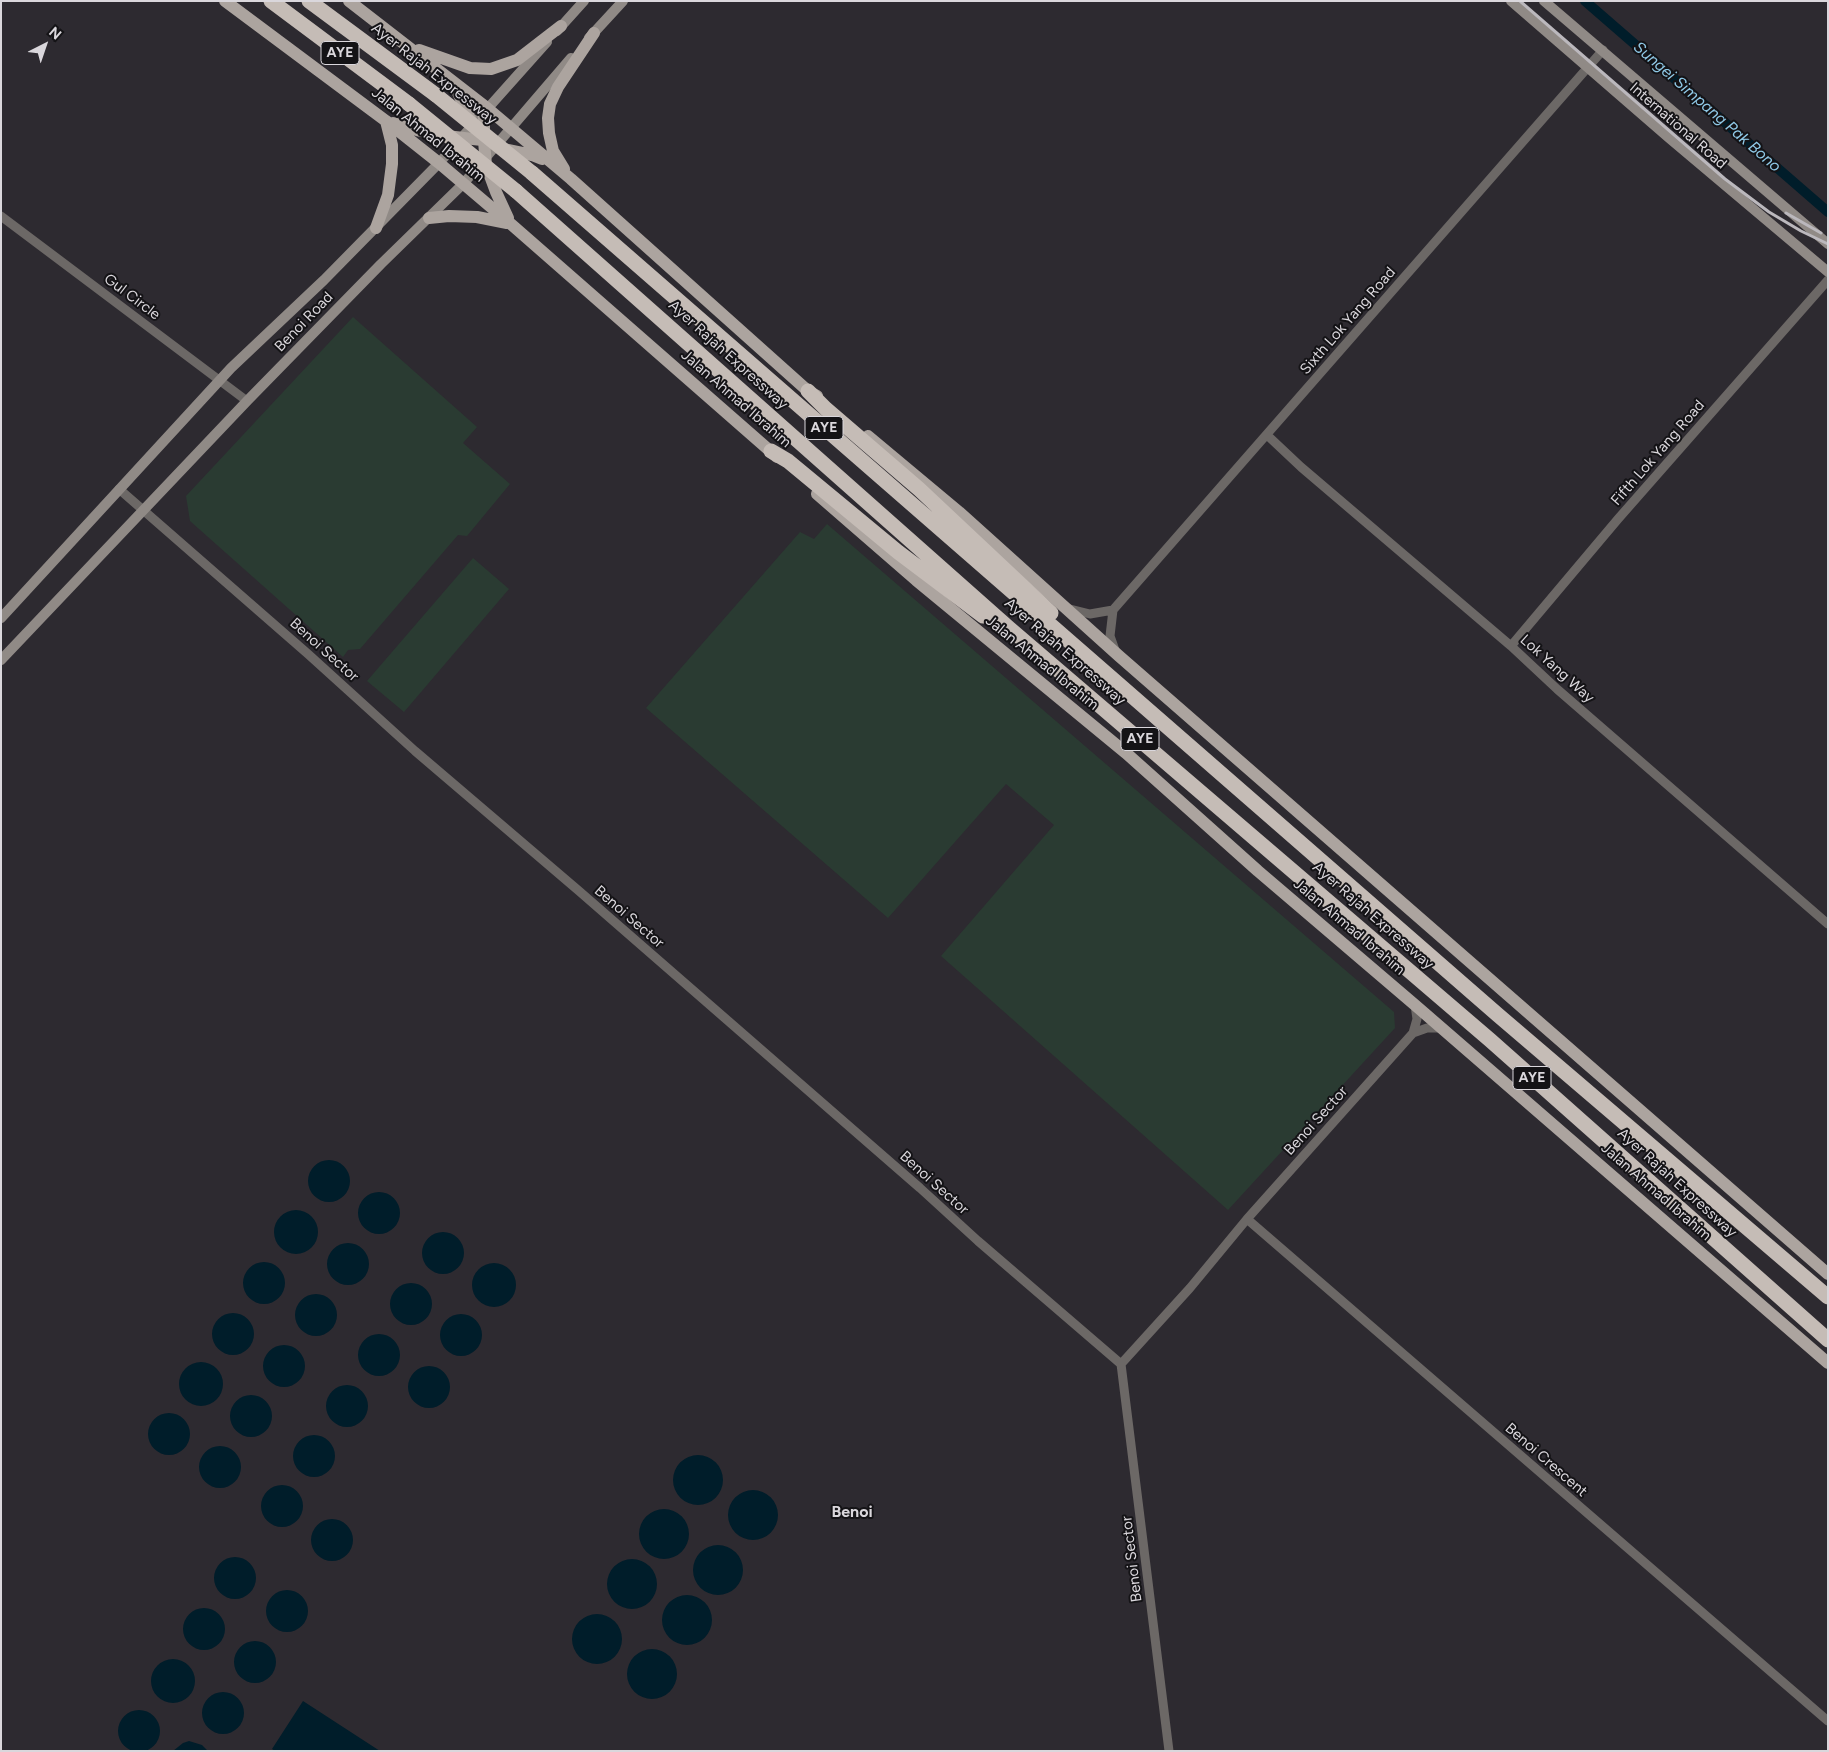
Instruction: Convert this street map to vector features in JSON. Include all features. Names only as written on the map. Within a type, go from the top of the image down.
[{"type":"highway","name":"Ayer Rajah Expressway","points":[[271,1],[409,104],[516,191],[1009,628],[1490,1040],[1828,1340]]},
{"type":"highway","name":"Ayer Rajah Expressway","points":[[309,1],[436,95],[532,173],[1498,1015],[1826,1295]]},
{"type":"highway","points":[[808,391],[826,409],[919,489],[1056,617],[1117,683]]},
{"type":"highway","points":[[771,451],[806,475],[943,588],[993,623],[1009,628]]},
{"type":"main road","name":"Jalan Ahmad Ibrahim","points":[[225,1],[386,121],[512,225],[771,451],[822,499],[916,580],[1126,753],[1258,872],[1415,1004],[1828,1363]]},
{"type":"main road","points":[[349,1],[453,82],[571,179],[808,391],[830,404],[959,512],[1119,656],[1828,1274]]},
{"type":"main road","name":"Benoi Road","points":[[1,618],[220,381],[376,228],[438,163],[584,1]]},
{"type":"main road","name":"Benoi Road","points":[[1,660],[247,401],[381,264],[463,184],[485,149],[510,129],[623,1]]},
{"type":"main road","name":"International Road","points":[[1511,1],[1828,272]]},
{"type":"main road","name":"International Road","points":[[1544,1],[1828,244]]},
{"type":"main road","points":[[405,44],[470,68],[491,69],[518,60],[561,26]]},
{"type":"main road","points":[[571,179],[553,151],[548,118],[550,104],[558,87],[594,33]]},
{"type":"main road","points":[[453,82],[485,149]]},
{"type":"main road","points":[[485,110],[486,165],[496,192],[512,225]]},
{"type":"main road","points":[[376,228],[388,195],[392,164],[392,146],[386,121],[456,143],[532,155],[551,163]]},
{"type":"main road","points":[[429,218],[477,216],[512,225]]},
{"type":"street","name":"Sixth Lok Yang Road","points":[[1113,610],[1603,50]]},
{"type":"street","name":"Gul Circle","points":[[1,216],[247,401]]},
{"type":"street","name":"Fifth Lok Yang Road","points":[[1511,646],[1618,519],[1828,280]]},
{"type":"street","name":"Lok Yang Way","points":[[1267,435],[1301,467],[1511,646],[1557,689],[1828,924]]},
{"type":"street","name":"Benoi Sector","points":[[119,489],[308,654],[415,751],[579,891],[1121,1364],[1169,1751]]},
{"type":"street","points":[[1067,608],[1090,614],[1113,610],[1110,636],[1119,656]]},
{"type":"street","points":[[1413,1033],[1416,1019],[1415,1004]]},
{"type":"street","points":[[1413,1033],[1427,1028],[1441,1028]]},
{"type":"street","name":"Benoi Sector","points":[[1121,1364],[1413,1033]]},
{"type":"street","name":"Benoi Crescent","points":[[1247,1219],[1828,1721]]},
{"type":"green space","points":[[353,317],[477,427],[463,443],[510,484],[467,536],[458,535],[360,649],[348,650],[343,657],[190,521],[186,496]]},
{"type":"green space","points":[[827,524],[1394,1012],[1395,1028],[1228,1210],[941,956],[1054,825],[1006,784],[888,918],[646,708],[800,532],[814,539]]},
{"type":"green space","points":[[473,558],[509,589],[404,712],[367,681]]},
{"type":"water","points":[[333,1160],[341,1163],[347,1169],[350,1181],[347,1193],[341,1199],[325,1202],[317,1199],[311,1193],[308,1177],[311,1169],[317,1163]]},
{"type":"water","points":[[383,1192],[391,1195],[397,1201],[400,1213],[397,1225],[391,1231],[375,1234],[367,1231],[361,1225],[358,1209],[361,1201],[367,1195]]},
{"type":"water","points":[[296,1210],[308,1214],[314,1220],[318,1232],[314,1244],[308,1250],[296,1254],[284,1250],[278,1244],[274,1232],[278,1220],[284,1214]]},
{"type":"water","points":[[447,1232],[455,1235],[461,1241],[464,1253],[461,1265],[455,1271],[439,1274],[431,1271],[425,1265],[422,1249],[425,1241],[431,1235]]},
{"type":"water","points":[[352,1243],[360,1246],[366,1252],[369,1264],[366,1276],[360,1282],[344,1285],[336,1282],[330,1276],[327,1260],[330,1252],[336,1246]]},
{"type":"water","points":[[268,1262],[276,1265],[282,1271],[285,1283],[282,1295],[276,1301],[260,1304],[252,1301],[246,1295],[243,1279],[246,1271],[252,1265]]},
{"type":"water","points":[[494,1263],[506,1267],[512,1273],[516,1285],[512,1297],[506,1303],[494,1307],[482,1303],[476,1297],[472,1285],[476,1273],[482,1267]]},
{"type":"water","points":[[415,1283],[423,1286],[429,1292],[432,1304],[429,1316],[423,1322],[407,1325],[399,1322],[393,1316],[390,1300],[393,1292],[399,1286]]},
{"type":"water","points":[[320,1294],[328,1297],[334,1303],[337,1315],[334,1327],[328,1333],[312,1336],[304,1333],[298,1327],[295,1311],[298,1303],[304,1297]]},
{"type":"water","points":[[237,1313],[245,1316],[251,1322],[254,1334],[251,1346],[245,1352],[229,1355],[221,1352],[215,1346],[212,1330],[215,1322],[221,1316]]},
{"type":"water","points":[[465,1314],[473,1317],[479,1323],[482,1335],[479,1347],[473,1353],[457,1356],[449,1353],[443,1347],[440,1331],[443,1323],[449,1317]]},
{"type":"water","points":[[383,1334],[391,1337],[397,1343],[400,1355],[397,1367],[391,1373],[375,1376],[367,1373],[361,1367],[358,1351],[361,1343],[367,1337]]},
{"type":"water","points":[[288,1345],[296,1348],[302,1354],[305,1366],[302,1378],[296,1384],[280,1387],[272,1384],[266,1378],[263,1362],[266,1354],[272,1348]]},
{"type":"water","points":[[201,1362],[213,1366],[219,1372],[223,1384],[219,1396],[213,1402],[201,1406],[189,1402],[183,1396],[179,1384],[183,1372],[189,1366]]},
{"type":"water","points":[[433,1366],[441,1369],[447,1375],[450,1387],[447,1399],[441,1405],[425,1408],[417,1405],[411,1399],[408,1383],[411,1375],[417,1369]]},
{"type":"water","points":[[351,1385],[359,1388],[365,1394],[368,1406],[365,1418],[359,1424],[343,1427],[335,1424],[329,1418],[326,1402],[329,1394],[335,1388]]},
{"type":"water","points":[[255,1395],[263,1398],[269,1404],[272,1416],[269,1428],[263,1434],[247,1437],[239,1434],[233,1428],[230,1412],[233,1404],[239,1398]]},
{"type":"water","points":[[173,1413],[181,1416],[187,1422],[190,1434],[187,1446],[181,1452],[165,1455],[157,1452],[151,1446],[148,1430],[151,1422],[157,1416]]},
{"type":"water","points":[[318,1435],[326,1438],[332,1444],[335,1456],[332,1468],[326,1474],[310,1477],[302,1474],[296,1468],[293,1452],[296,1444],[302,1438]]},
{"type":"water","points":[[224,1446],[232,1449],[238,1455],[241,1467],[238,1479],[232,1485],[216,1488],[208,1485],[202,1479],[199,1463],[202,1455],[208,1449]]},
{"type":"water","points":[[693,1455],[703,1455],[716,1462],[723,1475],[723,1485],[716,1498],[703,1505],[693,1505],[684,1501],[677,1494],[673,1485],[673,1475],[677,1466],[684,1459]]},
{"type":"water","points":[[286,1485],[294,1488],[300,1494],[303,1506],[300,1518],[294,1524],[278,1527],[270,1524],[264,1518],[261,1502],[264,1494],[270,1488]]},
{"type":"water","points":[[748,1490],[758,1490],[771,1497],[778,1510],[778,1520],[771,1533],[758,1540],[748,1540],[739,1536],[732,1529],[728,1520],[728,1510],[732,1501],[739,1494]]},
{"type":"water","points":[[659,1509],[669,1509],[682,1516],[689,1529],[689,1539],[682,1552],[669,1559],[659,1559],[650,1555],[643,1548],[639,1539],[639,1529],[643,1520],[650,1513]]},
{"type":"water","points":[[336,1519],[344,1522],[350,1528],[353,1540],[350,1552],[344,1558],[328,1561],[320,1558],[314,1552],[311,1536],[314,1528],[320,1522]]},
{"type":"water","points":[[713,1545],[723,1545],[736,1552],[743,1565],[743,1575],[736,1588],[723,1595],[713,1595],[704,1591],[697,1584],[693,1575],[693,1565],[697,1556],[704,1549]]},
{"type":"water","points":[[239,1557],[247,1560],[253,1566],[256,1578],[253,1590],[247,1596],[231,1599],[223,1596],[217,1590],[214,1574],[217,1566],[223,1560]]},
{"type":"water","points":[[627,1559],[637,1559],[650,1566],[657,1579],[657,1589],[650,1602],[637,1609],[627,1609],[618,1605],[611,1598],[607,1589],[607,1579],[611,1570],[618,1563]]},
{"type":"water","points":[[291,1590],[299,1593],[305,1599],[308,1611],[305,1623],[299,1629],[283,1632],[275,1629],[269,1623],[266,1607],[269,1599],[275,1593]]},
{"type":"water","points":[[682,1595],[692,1595],[705,1602],[712,1615],[712,1625],[705,1638],[692,1645],[682,1645],[673,1641],[666,1634],[662,1625],[662,1615],[666,1606],[673,1599]]},
{"type":"water","points":[[208,1608],[216,1611],[222,1617],[225,1629],[222,1641],[216,1647],[200,1650],[192,1647],[186,1641],[183,1625],[186,1617],[192,1611]]},
{"type":"water","points":[[592,1614],[602,1614],[615,1621],[622,1634],[622,1644],[615,1657],[602,1664],[592,1664],[583,1660],[576,1653],[572,1644],[572,1634],[576,1625],[583,1618]]},
{"type":"water","points":[[259,1641],[267,1644],[273,1650],[276,1662],[273,1674],[267,1680],[251,1683],[243,1680],[237,1674],[234,1658],[237,1650],[243,1644]]},
{"type":"water","points":[[647,1649],[657,1649],[670,1656],[677,1669],[677,1679],[670,1692],[657,1699],[647,1699],[638,1695],[631,1688],[627,1679],[627,1669],[631,1660],[638,1653]]},
{"type":"water","points":[[173,1659],[185,1663],[191,1669],[195,1681],[191,1693],[185,1699],[173,1703],[161,1699],[155,1693],[151,1681],[155,1669],[161,1663]]},
{"type":"water","points":[[227,1692],[235,1695],[241,1701],[244,1713],[241,1725],[235,1731],[219,1734],[211,1731],[205,1725],[202,1709],[205,1701],[211,1695]]},
{"type":"water","points":[[303,1701],[380,1751],[275,1751],[272,1749]]},
{"type":"water","points":[[143,1710],[151,1713],[157,1719],[160,1731],[157,1743],[151,1749],[135,1752],[127,1749],[121,1743],[118,1727],[121,1719],[127,1713]]},
{"type":"water","points":[[189,1741],[202,1745],[208,1751],[173,1751]]},
{"type":"waterway","name":"Sungei Simpang Pak Bono","points":[[1585,1],[1828,212]]},
{"type":"railway","points":[[1520,1],[1725,179],[1769,212],[1828,244]]},
{"type":"railway","points":[[1786,213],[1821,233]]},
{"type":"district","name":"Benoi","points":[[852,1512]]}]
